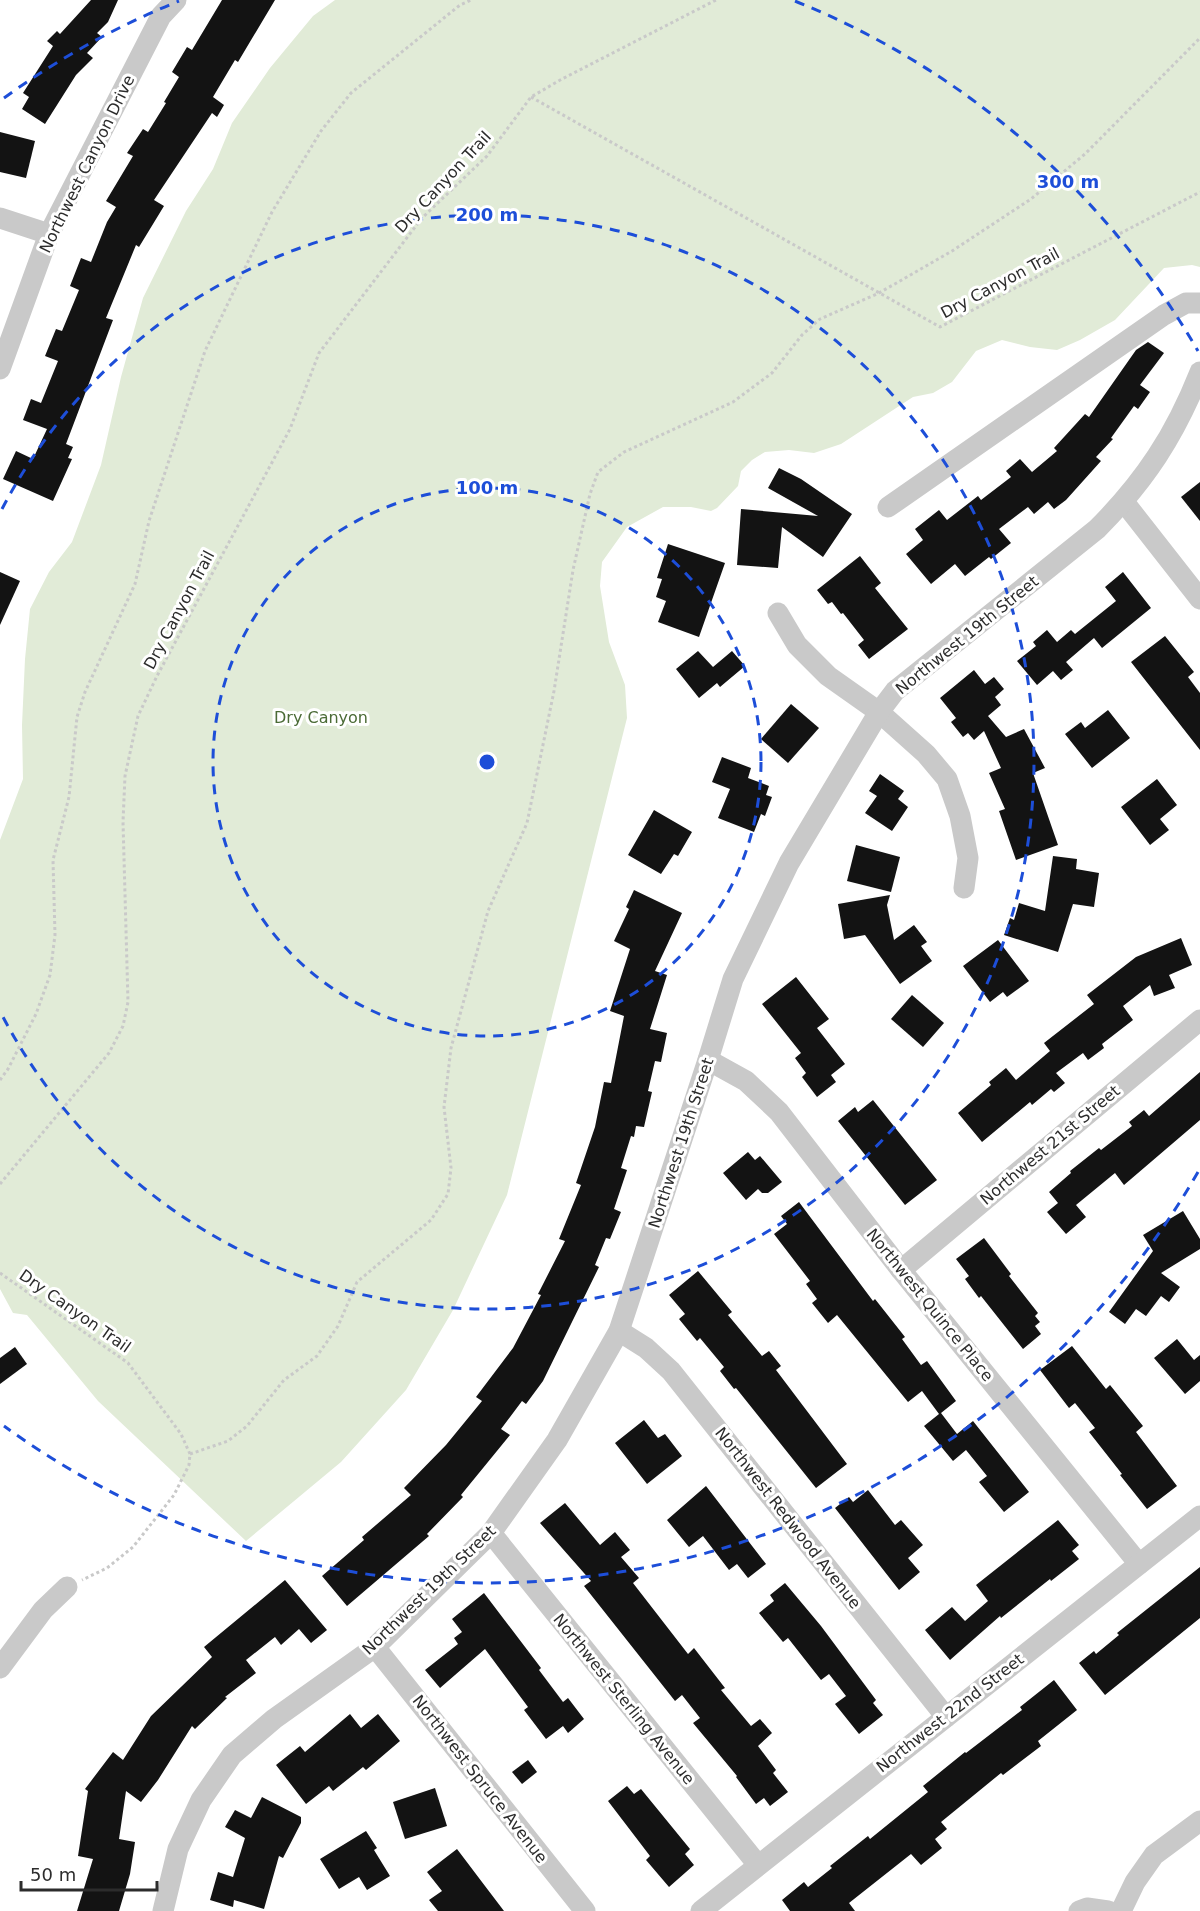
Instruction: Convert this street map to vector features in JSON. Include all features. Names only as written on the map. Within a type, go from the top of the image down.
[{"type":"street","name":"Northwest Canyon Drive","points":[[0,369],[49,234],[161,16],[176,0]]},
{"type":"street","points":[[0,218],[49,234]]},
{"type":"street","points":[[888,507],[1164,315],[1186,303],[1200,303]]},
{"type":"street","name":"Northwest 19th Street","points":[[163,1911],[178,1849],[201,1800],[232,1755],[274,1719],[375,1647],[491,1533],[557,1440],[619,1331],[733,979],[759,921],[789,863],[879,712],[895,691],[1097,529],[1124,502],[1157,458],[1185,409],[1200,372]]},
{"type":"street","points":[[1124,502],[1200,599]]},
{"type":"street","points":[[778,613],[797,645],[828,676],[879,712],[926,754],[947,779],[960,816],[968,858],[964,888]]},
{"type":"street","name":"Northwest 21st Street","points":[[901,1270],[1200,1020]]},
{"type":"street","name":"Northwest Quince Place","points":[[708,1060],[746,1081],[779,1112],[901,1270],[1139,1564]]},
{"type":"street","name":"Northwest Redwood Avenue","points":[[619,1331],[646,1348],[671,1371],[946,1717]]},
{"type":"street","name":"Northwest 22nd Street","points":[[701,1911],[1200,1516]]},
{"type":"street","name":"Northwest Sterling Avenue","points":[[491,1533],[758,1866]]},
{"type":"street","points":[[0,1668],[43,1610],[68,1587]]},
{"type":"street","name":"Northwest Spruce Avenue","points":[[375,1647],[585,1911]]},
{"type":"street","points":[[1121,1911],[1135,1882],[1154,1855],[1200,1821]]},
{"type":"street","points":[[1079,1911],[1087,1908],[1108,1911]]},
{"type":"path","points":[[0,1080],[8,1070],[36,1014],[50,975],[55,935],[53,860],[69,797],[78,717],[85,692],[135,584],[148,520],[206,351],[272,212],[321,131],[351,93],[460,5],[471,0]]},
{"type":"path","name":"Dry Canyon Trail","points":[[0,1184],[109,1053],[123,1026],[128,1002],[123,822],[125,776],[138,716],[157,676],[290,429],[319,353],[422,218],[487,156],[531,97],[716,0]]},
{"type":"path","points":[[68,1587],[107,1568],[133,1547],[174,1495],[189,1465],[190,1454],[228,1441],[247,1426],[284,1380],[317,1356],[338,1326],[357,1282],[431,1220],[448,1194],[451,1168],[444,1107],[452,1048],[488,911],[527,823],[554,691],[573,570],[590,494],[598,472],[624,452],[732,402],[772,374],[802,335],[820,319],[879,293],[952,252],[1031,199],[1085,154],[1200,38]]},
{"type":"path","name":"Dry Canyon Trail","points":[[531,97],[940,327],[1200,192]]},
{"type":"path","name":"Dry Canyon Trail","points":[[0,1273],[128,1363],[181,1434],[190,1454]]},
{"type":"green space","name":"Dry Canyon","points":[[335,0],[1200,0],[1200,267],[1192,265],[1164,268],[1115,320],[1057,350],[1030,347],[1002,340],[976,351],[952,382],[933,393],[913,397],[841,444],[814,453],[789,450],[765,452],[741,471],[738,486],[717,508],[711,511],[691,507],[663,507],[627,527],[602,562],[600,586],[609,642],[625,685],[627,718],[507,1195],[453,1310],[406,1390],[341,1462],[246,1541],[98,1401],[27,1315],[13,1313],[0,1289],[0,840],[23,779],[22,725],[30,609],[49,572],[72,542],[101,465],[121,377],[143,298],[186,211],[213,169],[232,123],[270,68],[313,16]]},
{"type":"building","points":[[91,0],[118,0],[108,22],[97,33],[102,37],[87,53],[93,58],[76,75],[45,124],[22,109],[29,97],[23,93],[53,46],[47,41],[57,31],[60,34]]},
{"type":"building","points":[[222,0],[275,0],[238,62],[235,60],[213,97],[224,105],[217,117],[212,113],[154,200],[164,206],[139,247],[136,245],[106,318],[113,320],[66,444],[73,447],[68,458],[72,459],[53,501],[3,479],[16,451],[33,459],[47,429],[23,420],[31,399],[41,403],[58,361],[45,356],[56,329],[62,331],[79,290],[70,286],[81,258],[91,262],[107,222],[116,207],[106,201],[133,156],[127,153],[143,129],[148,132],[179,77],[172,72],[187,47],[192,50]]},
{"type":"building","points":[[0,132],[35,141],[26,178],[0,172]]},
{"type":"building","points":[[1148,342],[1164,353],[1140,385],[1150,392],[1138,409],[1134,406],[1111,438],[1113,439],[1096,457],[1101,461],[1066,500],[1054,509],[1048,502],[1034,514],[1028,507],[999,529],[1011,543],[991,559],[989,557],[965,576],[955,564],[931,584],[906,554],[923,540],[915,529],[939,510],[947,520],[978,496],[981,500],[1011,477],[1006,471],[1020,459],[1032,472],[1057,451],[1054,448],[1085,414],[1089,417],[1136,350]]},
{"type":"building","points":[[779,468],[801,479],[852,514],[823,557],[782,527],[778,568],[737,565],[741,509],[818,516],[768,488]]},
{"type":"building","points":[[1200,482],[1200,521],[1181,497]]},
{"type":"building","points":[[668,544],[725,563],[699,637],[658,622],[666,601],[656,597],[662,579],[657,578]]},
{"type":"building","points":[[860,556],[881,583],[875,588],[908,629],[869,659],[858,645],[864,640],[843,613],[841,614],[832,602],[828,604],[817,590]]},
{"type":"building","points":[[0,572],[20,581],[0,625]]},
{"type":"building","points":[[1123,572],[1151,608],[1102,648],[1094,638],[1066,662],[1073,670],[1061,680],[1053,671],[1037,685],[1017,661],[1036,646],[1033,642],[1047,630],[1057,642],[1071,630],[1075,634],[1116,601],[1105,587]]},
{"type":"building","points":[[1165,636],[1194,672],[1188,677],[1200,693],[1200,750],[1131,662]]},
{"type":"building","points":[[698,651],[713,667],[732,651],[745,666],[720,687],[717,683],[699,698],[676,669]]},
{"type":"building","points":[[974,670],[985,684],[994,677],[1004,689],[995,697],[1001,705],[988,716],[1006,737],[1024,729],[1045,768],[1033,773],[1058,845],[1016,860],[999,811],[1005,809],[989,773],[1001,768],[984,731],[974,740],[968,733],[963,737],[951,722],[956,718],[940,698]]},
{"type":"building","points":[[791,704],[819,728],[788,763],[761,739]]},
{"type":"building","points":[[1108,710],[1130,738],[1092,768],[1065,734],[1081,722],[1085,728]]},
{"type":"building","points":[[722,757],[751,768],[748,778],[769,786],[766,795],[772,797],[765,816],[761,814],[754,832],[718,818],[730,789],[712,782]]},
{"type":"building","points":[[880,774],[904,791],[898,799],[908,807],[892,831],[865,813],[877,796],[869,791]]},
{"type":"building","points":[[1157,779],[1177,805],[1160,819],[1169,830],[1150,845],[1121,807]]},
{"type":"building","points":[[654,810],[692,832],[678,856],[674,854],[661,874],[628,855]]},
{"type":"building","points":[[856,845],[900,857],[891,892],[847,881]]},
{"type":"building","points":[[1053,856],[1077,859],[1076,869],[1099,873],[1094,907],[1073,904],[1058,952],[1004,935],[1010,918],[1014,920],[1019,903],[1045,911]]},
{"type":"building","points":[[634,890],[682,913],[655,971],[667,975],[650,1029],[667,1033],[661,1062],[655,1061],[648,1091],[652,1092],[644,1127],[636,1126],[634,1137],[631,1136],[621,1168],[627,1170],[614,1209],[621,1212],[610,1239],[606,1238],[595,1265],[599,1267],[543,1381],[526,1404],[522,1401],[501,1429],[510,1435],[461,1495],[463,1497],[427,1534],[429,1536],[347,1606],[322,1576],[364,1540],[362,1537],[411,1495],[404,1488],[446,1445],[482,1401],[476,1397],[513,1348],[541,1295],[538,1294],[565,1241],[559,1239],[581,1185],[576,1183],[595,1127],[604,1082],[611,1083],[624,1016],[610,1011],[630,949],[614,941],[629,909],[626,907]]},
{"type":"building","points":[[890,895],[887,905],[894,940],[914,925],[927,942],[921,946],[932,961],[900,984],[865,935],[844,939],[838,904]]},
{"type":"building","points":[[1181,938],[1192,965],[1169,975],[1175,988],[1154,996],[1150,985],[1123,1006],[1133,1020],[1102,1044],[1104,1048],[1088,1060],[1083,1053],[1056,1073],[1065,1083],[1054,1092],[1051,1089],[1032,1105],[1030,1102],[982,1142],[958,1113],[991,1085],[989,1082],[1006,1068],[1016,1080],[1050,1051],[1044,1043],[1094,1004],[1087,995],[1136,957]]},
{"type":"building","points":[[998,940],[1029,981],[1007,997],[1003,992],[990,1002],[963,966]]},
{"type":"building","points":[[796,977],[829,1019],[817,1028],[845,1064],[831,1075],[836,1082],[817,1097],[802,1077],[806,1073],[795,1058],[801,1053],[762,1004]]},
{"type":"building","points":[[912,995],[944,1023],[923,1047],[891,1019]]},
{"type":"building","points":[[1200,1072],[1200,1120],[1124,1185],[1115,1173],[1076,1205],[1086,1217],[1066,1234],[1047,1212],[1058,1203],[1049,1192],[1071,1173],[1070,1171],[1132,1126],[1129,1122],[1144,1110],[1149,1116]]},
{"type":"building","points":[[873,1100],[937,1180],[905,1205],[838,1121],[855,1107],[858,1112]]},
{"type":"building","points":[[748,1152],[755,1160],[760,1156],[782,1182],[768,1193],[762,1193],[758,1189],[746,1200],[723,1173]]},
{"type":"building","points":[[799,1202],[873,1301],[875,1299],[905,1337],[902,1339],[921,1365],[927,1361],[956,1401],[941,1413],[957,1434],[973,1421],[1029,1492],[1004,1512],[979,1482],[987,1476],[966,1450],[953,1461],[924,1426],[939,1414],[922,1391],[908,1402],[837,1315],[828,1323],[812,1303],[817,1299],[806,1284],[810,1281],[774,1234],[787,1224],[781,1216]]},
{"type":"building","points":[[1183,1211],[1200,1239],[1200,1249],[1161,1273],[1180,1287],[1169,1302],[1161,1296],[1146,1316],[1136,1309],[1125,1324],[1109,1312],[1153,1251],[1143,1235]]},
{"type":"building","points":[[984,1238],[1011,1274],[1009,1276],[1038,1313],[1035,1316],[1040,1322],[1035,1326],[1041,1334],[1023,1349],[981,1296],[979,1298],[965,1279],[969,1276],[956,1259]]},
{"type":"building","points":[[698,1271],[732,1312],[728,1315],[762,1356],[769,1351],[781,1366],[776,1370],[847,1464],[816,1488],[720,1371],[724,1367],[700,1338],[697,1341],[679,1319],[685,1314],[669,1295]]},
{"type":"building","points":[[1177,1339],[1194,1360],[1200,1355],[1200,1381],[1185,1394],[1154,1358]]},
{"type":"building","points":[[1072,1346],[1106,1389],[1110,1385],[1143,1426],[1136,1432],[1177,1486],[1147,1509],[1089,1432],[1095,1428],[1075,1403],[1069,1408],[1040,1370]]},
{"type":"building","points":[[15,1347],[27,1364],[0,1384],[0,1358]]},
{"type":"building","points":[[644,1420],[658,1438],[665,1434],[682,1456],[647,1484],[615,1443]]},
{"type":"building","points":[[706,1486],[766,1564],[748,1578],[737,1564],[729,1570],[703,1536],[689,1547],[667,1520]]},
{"type":"building","points":[[868,1490],[895,1525],[901,1520],[923,1545],[908,1558],[920,1572],[899,1590],[835,1508],[849,1497],[853,1502]]},
{"type":"building","points":[[565,1503],[600,1545],[615,1532],[630,1550],[621,1557],[639,1578],[633,1583],[688,1654],[694,1648],[725,1688],[721,1690],[751,1726],[760,1719],[772,1733],[758,1746],[776,1770],[773,1773],[788,1792],[770,1806],[764,1798],[756,1804],[737,1776],[693,1723],[700,1718],[682,1695],[675,1701],[584,1586],[591,1581],[540,1523]]},
{"type":"building","points":[[1058,1520],[1079,1545],[1072,1551],[1079,1559],[1001,1618],[1000,1616],[950,1660],[925,1630],[952,1607],[965,1621],[988,1601],[976,1585]]},
{"type":"building","points":[[1200,1567],[1200,1618],[1105,1695],[1079,1663],[1094,1651],[1096,1654],[1119,1635],[1117,1633]]},
{"type":"building","points":[[285,1580],[327,1630],[311,1643],[299,1629],[281,1645],[275,1637],[246,1660],[256,1673],[225,1697],[227,1698],[195,1729],[192,1726],[158,1780],[141,1802],[126,1791],[119,1839],[135,1842],[130,1874],[119,1911],[77,1911],[93,1859],[78,1856],[88,1791],[85,1789],[113,1752],[123,1760],[151,1716],[212,1657],[204,1647]]},
{"type":"building","points":[[785,1583],[821,1626],[876,1700],[873,1703],[883,1715],[859,1734],[835,1704],[846,1696],[829,1674],[821,1680],[788,1638],[783,1642],[759,1613],[774,1601],[770,1595]]},
{"type":"building","points":[[484,1593],[541,1668],[539,1670],[563,1702],[568,1698],[584,1719],[568,1733],[563,1726],[546,1739],[524,1710],[528,1707],[485,1649],[440,1688],[425,1670],[458,1644],[454,1638],[462,1632],[452,1619]]},
{"type":"building","points":[[1054,1680],[1077,1710],[1038,1741],[1041,1746],[1003,1775],[1001,1773],[941,1822],[947,1829],[935,1839],[942,1848],[921,1865],[911,1854],[849,1903],[855,1911],[790,1911],[782,1900],[804,1882],[808,1887],[868,1836],[870,1839],[928,1792],[923,1786],[1022,1710],[1020,1707]]},
{"type":"building","points":[[350,1714],[361,1728],[378,1714],[400,1741],[366,1770],[363,1767],[333,1791],[329,1786],[306,1804],[276,1765],[300,1746],[305,1752]]},
{"type":"building","points":[[528,1760],[537,1772],[522,1784],[512,1772]]},
{"type":"building","points":[[627,1786],[634,1794],[641,1789],[690,1849],[685,1854],[694,1865],[669,1887],[646,1860],[650,1856],[608,1801]]},
{"type":"building","points":[[435,1788],[447,1826],[405,1839],[393,1802]]},
{"type":"building","points":[[262,1797],[301,1817],[301,1823],[283,1858],[279,1856],[264,1909],[234,1900],[233,1907],[210,1900],[218,1872],[233,1877],[245,1838],[225,1827],[235,1810],[251,1818]]},
{"type":"building","points":[[366,1831],[377,1848],[374,1850],[390,1876],[367,1890],[359,1877],[339,1889],[320,1859]]},
{"type":"building","points":[[457,1849],[504,1911],[438,1911],[429,1900],[442,1891],[427,1872]]}]
